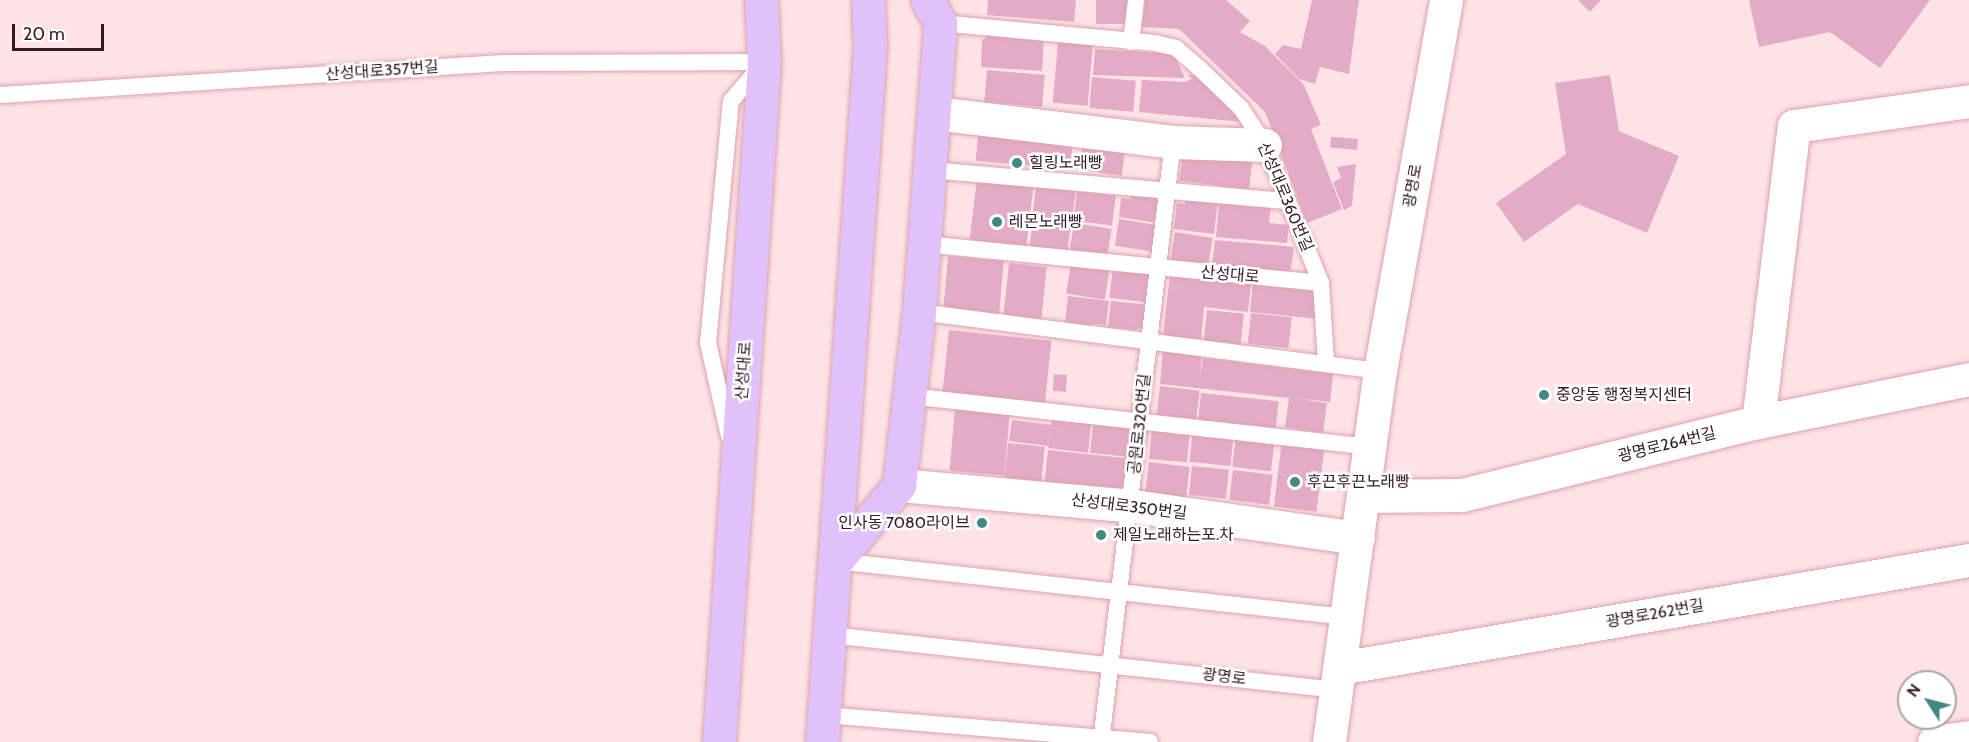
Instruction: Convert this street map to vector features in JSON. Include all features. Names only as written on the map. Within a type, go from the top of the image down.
[{"type":"main road","name":"산성대로","points":[[720,742],[764,62],[761,0]]},
{"type":"main road","points":[[823,728],[870,47],[868,0]]},
{"type":"main road","points":[[836,561],[899,485],[919,312],[935,113],[934,12]]},
{"type":"street","name":"광명로","points":[[1329,742],[1380,371],[1446,0]]},
{"type":"street","points":[[1758,422],[1794,126],[1969,101]]},
{"type":"street","points":[[935,113],[1173,142],[1265,145]]},
{"type":"street","name":"광명로264번길","points":[[1363,496],[1462,495],[1758,422],[1969,379]]},
{"type":"street","name":"산성대로350번길","points":[[899,485],[1133,506],[1358,538]]},
{"type":"street","name":"광명로262번길","points":[[1338,679],[1969,560]]},
{"type":"street","points":[[1934,742],[1969,737]]},
{"type":"lane","points":[[1131,42],[1136,0]]},
{"type":"lane","name":"산성대로360번길","points":[[934,12],[1176,48],[1241,108],[1265,145],[1321,283],[1326,362]]},
{"type":"lane","name":"산성대로357번길","points":[[0,95],[504,63],[764,62]]},
{"type":"lane","name":"공원로320번길","points":[[1102,740],[1119,589],[1133,506],[1140,421],[1173,142]]},
{"type":"lane","points":[[930,170],[1166,194],[1286,201]]},
{"type":"lane","name":"산성대로","points":[[924,244],[1157,269],[1321,283]]},
{"type":"lane","points":[[919,312],[1149,343],[1326,362],[1380,371]]},
{"type":"lane","points":[[909,396],[1370,447]]},
{"type":"lane","points":[[836,561],[1119,589],[1347,617]]},
{"type":"lane","points":[[830,635],[1111,664]]},
{"type":"lane","name":"광명로","points":[[1111,664],[1338,679]]},
{"type":"lane","points":[[823,728],[1150,742]]},
{"type":"building","points":[[988,0],[1076,0],[1074,22],[987,15]]},
{"type":"building","points":[[1096,0],[1130,0],[1130,24],[1096,24]]},
{"type":"building","points":[[1145,0],[1226,0],[1250,21],[1240,32],[1265,46],[1304,85],[1321,125],[1311,129],[1342,209],[1307,223],[1265,112],[1179,29],[1142,27]]},
{"type":"building","points":[[1312,0],[1359,0],[1349,74],[1320,67],[1315,84],[1299,79],[1275,54],[1283,45],[1301,49]]},
{"type":"building","points":[[1578,0],[1601,0],[1590,12]]},
{"type":"building","points":[[1749,0],[1930,0],[1880,68],[1830,32],[1759,47]]},
{"type":"building","points":[[989,34],[1044,38],[1042,71],[981,67],[982,41]]},
{"type":"building","points":[[1058,42],[1093,45],[1088,106],[1053,103]]},
{"type":"building","points":[[1095,49],[1174,54],[1185,78],[1093,75]]},
{"type":"building","points":[[987,70],[1045,75],[1042,107],[984,102]]},
{"type":"building","points":[[1188,75],[1195,75],[1242,122],[1139,112],[1142,80],[1184,82],[1192,79]]},
{"type":"building","points":[[1610,75],[1619,131],[1679,156],[1647,233],[1578,204],[1524,242],[1496,203],[1566,154],[1555,83]]},
{"type":"building","points":[[1092,77],[1136,81],[1133,112],[1089,108]]},
{"type":"building","points":[[979,123],[1074,131],[1070,169],[976,161]]},
{"type":"building","points":[[1084,134],[1127,140],[1122,176],[1079,170]]},
{"type":"building","points":[[1331,137],[1358,139],[1357,150],[1330,148]]},
{"type":"building","points":[[1184,144],[1253,153],[1249,189],[1179,181]]},
{"type":"building","points":[[1356,164],[1352,206],[1344,210],[1333,182],[1341,178],[1337,167]]},
{"type":"building","points":[[977,179],[1034,186],[1026,249],[969,243]]},
{"type":"building","points":[[1036,186],[1076,191],[1072,223],[1032,218]]},
{"type":"building","points":[[1077,191],[1116,196],[1112,226],[1073,221]]},
{"type":"building","points":[[1131,191],[1153,194],[1160,204],[1157,223],[1119,217],[1121,198],[1130,199]]},
{"type":"building","points":[[1186,196],[1218,200],[1214,234],[1174,229],[1177,203],[1185,204]]},
{"type":"building","points":[[1219,201],[1271,206],[1269,223],[1289,225],[1287,243],[1216,237]]},
{"type":"building","points":[[1119,219],[1159,225],[1154,252],[1115,246]]},
{"type":"building","points":[[1033,220],[1071,225],[1067,253],[1029,249]]},
{"type":"building","points":[[1074,223],[1112,229],[1107,261],[1069,255]]},
{"type":"building","points":[[1175,232],[1213,238],[1208,268],[1170,262]]},
{"type":"building","points":[[1215,240],[1294,247],[1291,269],[1286,275],[1212,266]]},
{"type":"building","points":[[948,256],[1004,261],[999,319],[943,314]]},
{"type":"building","points":[[1009,263],[1047,267],[1041,325],[1003,321]]},
{"type":"building","points":[[1071,263],[1110,269],[1105,300],[1066,294]]},
{"type":"building","points":[[1113,268],[1155,273],[1151,303],[1109,298]]},
{"type":"building","points":[[1170,275],[1251,284],[1248,312],[1204,307],[1201,339],[1163,336]]},
{"type":"building","points":[[1253,281],[1314,287],[1313,293],[1321,294],[1318,319],[1250,312]]},
{"type":"building","points":[[1068,296],[1109,301],[1106,325],[1091,324],[1089,333],[1064,330]]},
{"type":"building","points":[[1111,301],[1151,305],[1149,323],[1137,330],[1108,327]]},
{"type":"building","points":[[1207,310],[1244,314],[1240,350],[1203,346]]},
{"type":"building","points":[[1251,313],[1292,317],[1289,348],[1248,344]]},
{"type":"building","points":[[949,330],[1051,341],[1045,403],[942,393]]},
{"type":"building","points":[[1163,350],[1202,354],[1200,375],[1203,358],[1333,374],[1330,402],[1293,398],[1327,403],[1323,433],[1285,427],[1289,398],[1160,384]]},
{"type":"building","points":[[1054,374],[1067,375],[1066,392],[1053,391]]},
{"type":"building","points":[[1160,386],[1200,391],[1195,426],[1156,421]]},
{"type":"building","points":[[1201,393],[1279,401],[1275,431],[1198,423]]},
{"type":"building","points":[[955,408],[1010,413],[1004,476],[950,471]]},
{"type":"building","points":[[1052,418],[1091,423],[1088,453],[1048,448],[1050,432],[1048,446],[1009,441],[1012,420],[1051,425]]},
{"type":"building","points":[[1093,424],[1134,428],[1131,457],[1090,453]]},
{"type":"building","points":[[1152,427],[1190,430],[1187,462],[1149,459]]},
{"type":"building","points":[[1193,429],[1234,433],[1230,466],[1190,462]]},
{"type":"building","points":[[1236,436],[1275,441],[1271,472],[1232,467]]},
{"type":"building","points":[[1282,440],[1325,445],[1317,512],[1274,507]]},
{"type":"building","points":[[1008,443],[1045,447],[1041,482],[1004,478]]},
{"type":"building","points":[[1048,450],[1134,459],[1130,493],[1044,484]]},
{"type":"building","points":[[1149,462],[1190,467],[1186,499],[1145,494]]},
{"type":"building","points":[[1192,466],[1229,470],[1226,499],[1189,495]]},
{"type":"building","points":[[1233,470],[1273,475],[1269,505],[1229,500]]},
{"type":"place","name":"힐링노래빵","points":[[1017,163]]},
{"type":"place","name":"레몬노래빵","points":[[997,222]]},
{"type":"place","name":"중앙동 행정복지센터","points":[[1544,395]]},
{"type":"place","name":"후끈후끈노래빵","points":[[1295,482]]},
{"type":"place","name":"인사동 7080라이브","points":[[982,523]]},
{"type":"place","name":"제일노래하는포.차","points":[[1101,535]]}]
